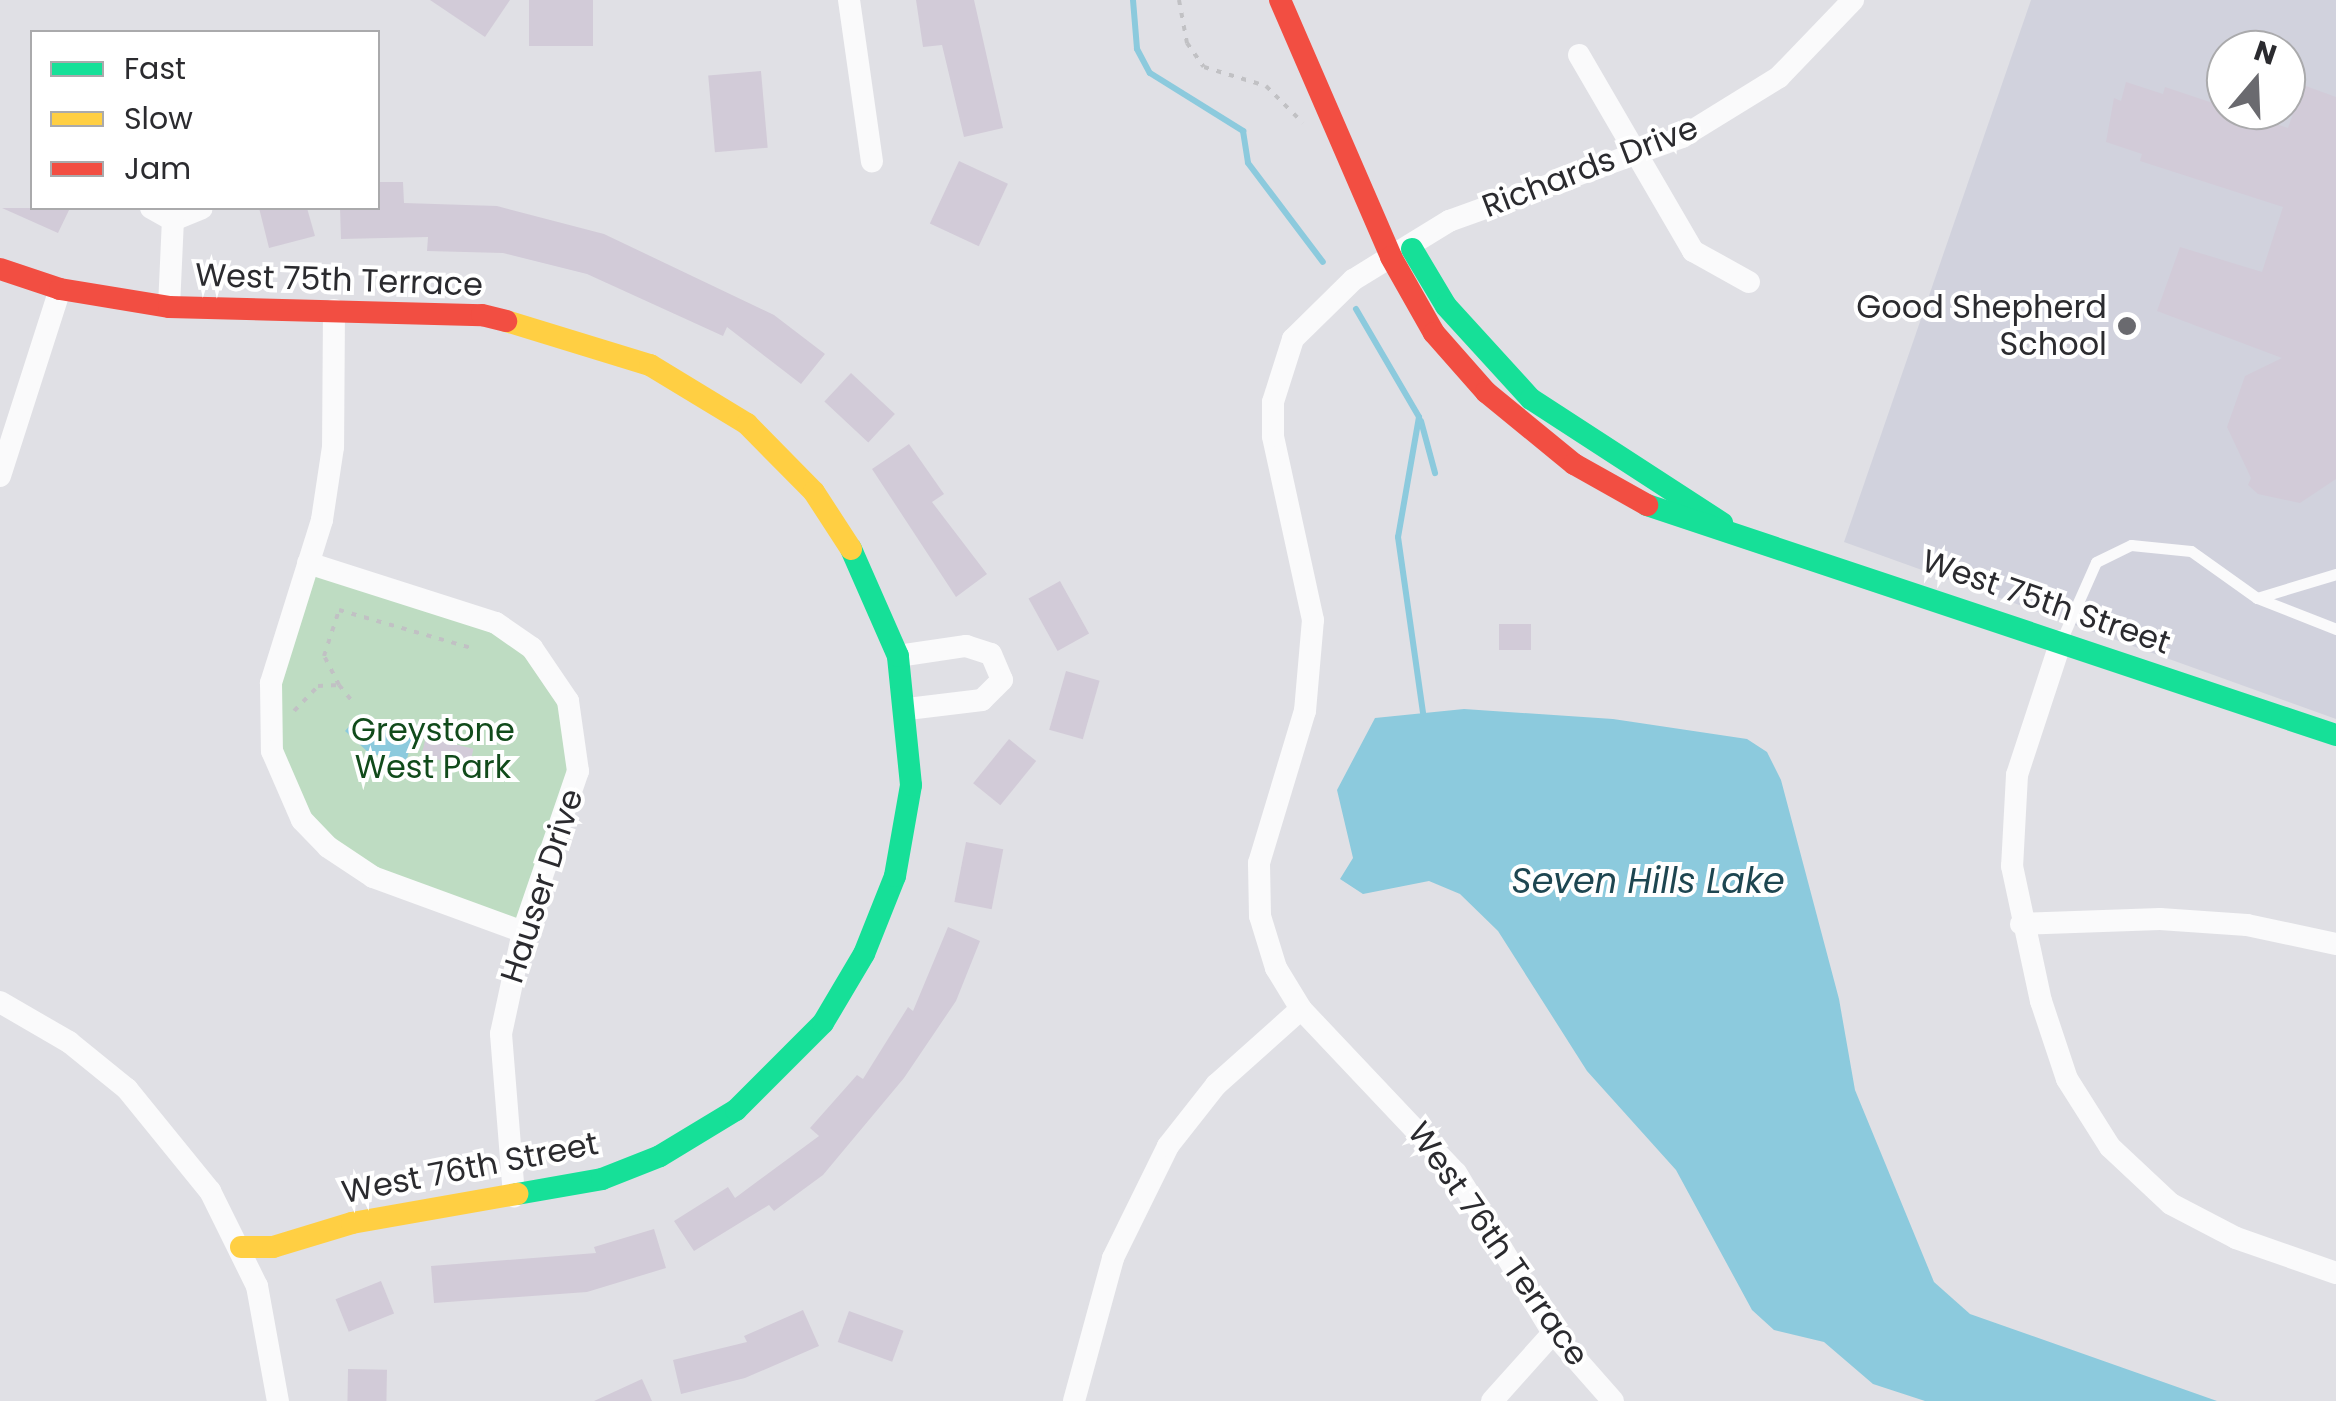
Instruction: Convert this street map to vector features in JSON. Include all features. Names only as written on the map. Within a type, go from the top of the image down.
[{"type":"street","points":[[849,0],[872,161]]},
{"type":"street","points":[[1280,0],[1400,251]]},
{"type":"street","points":[[1304,0],[1400,251]]},
{"type":"street","name":"Richards Drive","points":[[1400,251],[1450,221],[1635,150],[1682,136],[1748,100],[1793,64],[1853,0]]},
{"type":"street","points":[[1580,55],[1693,250],[1749,282]]},
{"type":"street","name":"West 75th Terrace","points":[[155,210],[173,220]]},
{"type":"street","name":"West 75th Terrace","points":[[173,220],[197,210]]},
{"type":"street","name":"West 75th Terrace","points":[[169,307],[173,220]]},
{"type":"street","name":"West 75th Street","points":[[1400,251],[1458,363],[1544,442],[1668,517],[1734,532],[2336,735]]},
{"type":"street","name":"West 76th Terrace","points":[[1400,251],[1316,310],[1293,340],[1273,402],[1273,436],[1313,620],[1305,711],[1260,862],[1260,916],[1276,968],[1301,1009],[1456,1173],[1552,1333],[1613,1401]]},
{"type":"street","name":"West 75th Terrace","points":[[0,269],[60,289],[169,307],[423,309],[540,328],[618,352],[707,396],[747,424],[814,492],[866,573],[898,656],[908,710]]},
{"type":"street","points":[[0,476],[60,289]]},
{"type":"street","points":[[334,310],[332,447],[308,563],[278,653],[268,714],[272,751],[302,820],[328,847],[373,877],[523,932]]},
{"type":"street","name":"Hauser Drive","points":[[308,563],[496,624],[532,648],[555,676],[575,725],[578,771],[523,932],[501,1034],[514,1196]]},
{"type":"street","points":[[2061,641],[2017,775],[2012,866],[2022,924],[2067,1079],[2110,1147],[2149,1187],[2198,1220],[2336,1273]]},
{"type":"street","points":[[898,656],[966,646],[991,654],[1002,680],[982,700],[908,710]]},
{"type":"street","name":"West 76th Street","points":[[241,1247],[273,1248],[352,1222],[602,1179],[660,1156],[736,1110],[822,1023],[864,954],[895,876],[911,785],[908,710]]},
{"type":"street","points":[[2022,924],[2160,919],[2247,925],[2336,944]]},
{"type":"street","points":[[0,1002],[70,1042],[127,1089],[210,1191],[241,1247],[269,1332],[278,1401]]},
{"type":"street","points":[[1074,1401],[1113,1258],[1168,1146],[1216,1085],[1301,1009]]},
{"type":"street","points":[[1492,1401],[1552,1333]]},
{"type":"lane","points":[[2061,641],[2096,562],[2131,545],[2191,551],[2257,598],[2336,629]]},
{"type":"lane","points":[[2257,598],[2336,574]]},
{"type":"path","points":[[1179,0],[1187,43],[1204,68],[1266,86],[1311,140]]},
{"type":"path","points":[[353,702],[324,661],[338,610],[475,649]]},
{"type":"path","points":[[285,714],[318,686],[339,685]]},
{"type":"shaded area","name":"Good Shepherd School","points":[[2031,0],[2336,0],[2336,719],[1844,542]]},
{"type":"green space","name":"Greystone West Park","points":[[308,563],[532,648],[579,749],[523,932],[373,877],[302,820],[268,714]]},
{"type":"water","name":"Seven Hills Lake","points":[[1464,709],[1613,719],[1747,739],[1767,752],[1781,780],[1839,999],[1855,1090],[1934,1282],[1970,1314],[2217,1401],[1925,1401],[1873,1384],[1824,1342],[1774,1330],[1752,1310],[1676,1170],[1587,1071],[1498,931],[1460,894],[1429,881],[1363,894],[1340,879],[1353,858],[1337,790],[1375,718]]},
{"type":"water","points":[[360,714],[377,725],[415,730],[406,762],[369,753],[345,731]]},
{"type":"building","points":[[430,0],[510,0],[485,37]]},
{"type":"building","points":[[529,0],[593,0],[593,46],[529,46]]},
{"type":"building","points":[[916,0],[974,0],[1003,128],[964,137],[942,45],[923,47]]},
{"type":"building","points":[[761,71],[768,148],[715,152],[708,76]]},
{"type":"building","points":[[2126,82],[2163,94],[2165,87],[2206,101],[2206,130],[2306,130],[2306,86],[2336,97],[2336,479],[2300,503],[2258,494],[2248,485],[2251,478],[2227,427],[2245,376],[2282,358],[2157,311],[2180,247],[2262,272],[2283,207],[2140,161],[2142,154],[2106,142],[2114,98],[2121,101]]},
{"type":"building","points":[[959,161],[1008,184],[979,246],[930,224]]},
{"type":"building","points":[[380,182],[403,182],[404,203],[497,206],[604,234],[774,315],[825,354],[801,384],[727,327],[723,336],[587,274],[503,253],[427,251],[428,237],[341,239],[340,210],[380,210]]},
{"type":"building","points":[[2,208],[69,210],[58,233]]},
{"type":"building","points":[[260,210],[308,210],[315,236],[269,248]]},
{"type":"building","points":[[851,373],[895,414],[868,442],[824,402]]},
{"type":"building","points":[[909,444],[944,494],[932,502],[987,574],[956,597],[872,469]]},
{"type":"building","points":[[1060,581],[1089,633],[1058,651],[1029,598]]},
{"type":"building","points":[[1499,624],[1531,624],[1531,650],[1499,650]]},
{"type":"building","points":[[1066,671],[1100,681],[1083,739],[1049,730]]},
{"type":"building","points":[[426,737],[474,749],[469,767],[421,755]]},
{"type":"building","points":[[1009,739],[1036,761],[1000,805],[973,783]]},
{"type":"building","points":[[966,842],[1003,849],[992,909],[954,902]]},
{"type":"building","points":[[948,927],[980,941],[956,1001],[904,1078],[823,1175],[774,1211],[769,1205],[694,1251],[674,1221],[728,1187],[735,1198],[819,1136],[810,1128],[857,1075],[863,1079],[908,1007],[913,1011]]},
{"type":"building","points":[[654,1229],[666,1268],[587,1292],[434,1303],[431,1266],[596,1253],[594,1247]]},
{"type":"building","points":[[381,1281],[394,1313],[349,1332],[336,1299]]},
{"type":"building","points":[[803,1310],[819,1346],[745,1378],[681,1394],[673,1360],[747,1342],[744,1336]]},
{"type":"building","points":[[849,1311],[904,1331],[892,1362],[838,1342]]},
{"type":"building","points":[[348,1369],[387,1370],[386,1401],[347,1401]]},
{"type":"building","points":[[642,1379],[652,1401],[594,1401]]},
{"type":"waterway","points":[[1133,0],[1137,49],[1150,73],[1243,131],[1248,163],[1323,262]]},
{"type":"waterway","points":[[1356,309],[1419,417],[1398,537],[1423,713]]},
{"type":"waterway","points":[[1421,421],[1435,473]]},
{"type":"traffic: fast","points":[[1412,249],[1446,306],[1531,399],[1722,523]]},
{"type":"traffic: fast","points":[[1647,505],[2336,735]]},
{"type":"traffic: fast","points":[[517,1194],[602,1179],[660,1156],[736,1110],[823,1023],[864,954],[895,876],[911,785],[898,656],[851,549]]},
{"type":"traffic: slow","points":[[506,321],[650,365],[747,424],[814,492],[851,549]]},
{"type":"traffic: slow","points":[[241,1247],[273,1247],[352,1223],[517,1194]]},
{"type":"traffic: jam","points":[[1280,0],[1391,257],[1434,333],[1486,392],[1574,464],[1647,505]]},
{"type":"traffic: jam","points":[[0,269],[60,289],[169,307],[482,315],[506,321]]},
{"type":"place","name":"Good Shepherd School","points":[[2127,326]]}]
